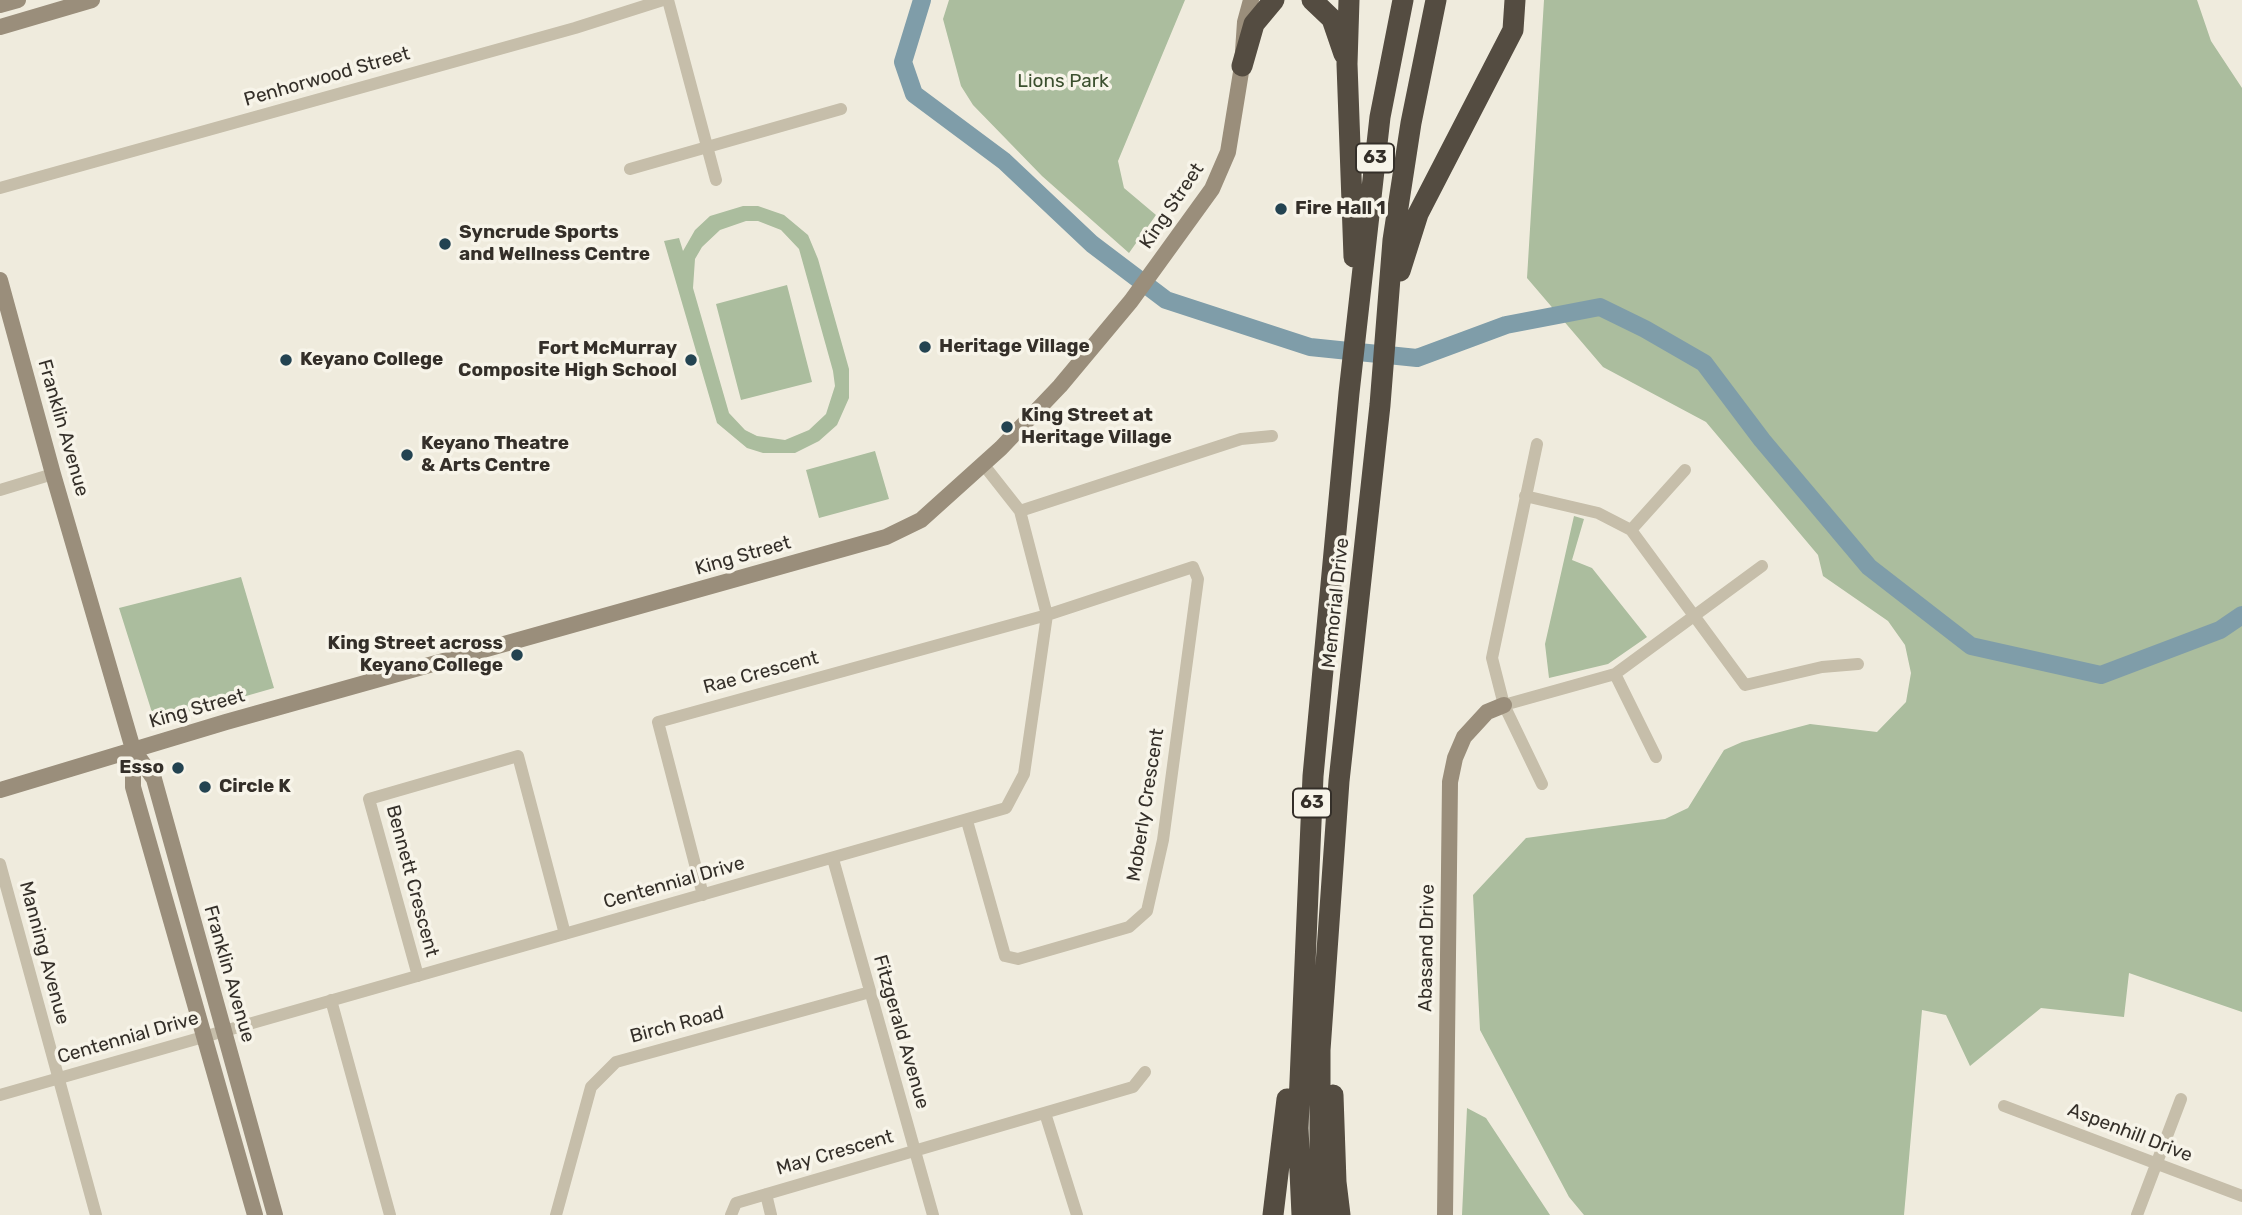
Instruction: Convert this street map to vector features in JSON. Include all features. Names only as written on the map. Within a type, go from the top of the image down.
[{"type":"highway","points":[[1242,66],[1254,24],[1274,0]]},
{"type":"highway","points":[[1312,0],[1332,19],[1347,64]]},
{"type":"highway","points":[[1349,0],[1347,64],[1357,318]]},
{"type":"highway","name":"Memorial Drive","points":[[1302,1215],[1298,1128],[1313,776],[1349,393],[1380,117],[1403,0]]},
{"type":"highway","name":"Memorial Drive","points":[[1320,1215],[1320,1050],[1339,781],[1380,405],[1395,227],[1411,123],[1436,0]]},
{"type":"highway","points":[[1388,318],[1418,214],[1513,30],[1515,0]]},
{"type":"highway","points":[[1331,897],[1335,1182],[1340,1215]]},
{"type":"highway","points":[[1273,1215],[1307,930]]},
{"type":"street","points":[[0,5],[18,0]]},
{"type":"street","points":[[0,27],[92,0]]},
{"type":"street","points":[[665,0],[716,180]]},
{"type":"street","name":"Penhorwood Street","points":[[0,188],[575,28],[665,0]]},
{"type":"street","name":"King Street","points":[[0,790],[133,749],[886,537],[921,520],[1045,403],[1131,301],[1221,174],[1228,152],[1242,66],[1245,22],[1251,0]]},
{"type":"street","name":"King Street","points":[[1244,40],[1258,0]]},
{"type":"street","points":[[630,169],[841,109]]},
{"type":"street","name":"Franklin Avenue","points":[[0,280],[133,749],[133,787],[255,1215]]},
{"type":"street","points":[[1020,511],[1241,439],[1272,436]]},
{"type":"street","points":[[1537,444],[1492,658],[1504,705],[1542,784]]},
{"type":"street","name":"Centennial Drive","points":[[0,1096],[1006,808],[1024,774],[1047,615],[1020,511],[983,464]]},
{"type":"street","points":[[1631,530],[1685,470]]},
{"type":"street","points":[[0,490],[53,474]]},
{"type":"street","points":[[1525,496],[1598,513],[1631,530],[1745,685],[1822,667],[1858,664]]},
{"type":"street","points":[[1504,705],[1615,674],[1762,566]]},
{"type":"street","name":"Moberly Crescent","points":[[967,821],[1005,956],[1018,959],[1129,927],[1147,911],[1163,840],[1198,579],[1193,567],[1047,615]]},
{"type":"street","name":"Rae Crescent","points":[[703,895],[658,722],[1047,615]]},
{"type":"street","points":[[1615,674],[1656,757]]},
{"type":"street","name":"Abasand Drive","points":[[1445,1215],[1450,782],[1455,758],[1464,737],[1487,712],[1504,705]]},
{"type":"street","name":"Franklin Avenue","points":[[133,749],[154,779],[275,1215]]},
{"type":"street","name":"Bennett Crescent","points":[[418,976],[369,799],[518,756],[565,934]]},
{"type":"street","name":"Fitzgerald Avenue","points":[[833,859],[933,1215]]},
{"type":"street","name":"Manning Avenue","points":[[0,864],[96,1215]]},
{"type":"street","name":"Birch Road","points":[[556,1215],[590,1087],[616,1062],[870,992]]},
{"type":"street","points":[[331,1000],[390,1215]]},
{"type":"street","name":"May Crescent","points":[[732,1215],[736,1203],[1133,1087],[1145,1072]]},
{"type":"street","points":[[2137,1215],[2181,1099]]},
{"type":"street","name":"Aspenhill Drive","points":[[2004,1106],[2242,1196]]},
{"type":"street","points":[[1045,1113],[1077,1215]]},
{"type":"street","name":"May Crescent","points":[[766,1194],[771,1215]]},
{"type":"green space","name":"Lions Park","points":[[949,0],[1185,0],[1118,161],[1124,188],[1156,215],[1129,253],[1042,176],[973,105],[961,86],[943,19]]},
{"type":"green space","points":[[1544,0],[2197,0],[2211,41],[2242,88],[2242,1012],[2129,973],[2124,1017],[2041,1008],[1970,1066],[1946,1015],[1922,1010],[1904,1215],[1584,1215],[1569,1197],[1480,1030],[1473,895],[1526,838],[1665,819],[1688,808],[1724,750],[1742,742],[1810,724],[1877,732],[1906,702],[1911,673],[1905,645],[1888,621],[1823,576],[1818,555],[1706,422],[1603,367],[1527,278]]},
{"type":"green space","points":[[743,206],[758,206],[784,215],[808,235],[818,259],[849,369],[849,398],[837,425],[819,441],[795,453],[763,453],[747,448],[717,423],[664,241],[679,238],[683,251],[695,230],[710,216]],"holes":[[[746,221],[758,221],[781,230],[799,249],[835,386],[826,414],[809,430],[785,440],[757,436],[745,430],[729,413],[693,288],[695,259],[702,247],[720,230]]]},
{"type":"green space","points":[[787,285],[812,382],[741,400],[716,304]]},
{"type":"green space","points":[[875,451],[889,499],[819,518],[806,470]]},
{"type":"green space","points":[[1574,516],[1584,519],[1572,560],[1592,568],[1647,637],[1608,664],[1549,678],[1545,644]]},
{"type":"green space","points":[[241,577],[274,688],[155,722],[119,608]]},
{"type":"green space","points":[[1467,1108],[1486,1118],[1550,1215],[1462,1215]]},
{"type":"waterway","points":[[922,0],[903,62],[914,94],[1004,161],[1092,244],[1166,300],[1310,347],[1417,358],[1506,325],[1600,307],[1704,363],[1762,440],[1869,567],[1971,646],[2101,675],[2220,630],[2242,615]]},
{"type":"place","name":"Fire Hall 1","points":[[1281,209]]},
{"type":"place","name":"Syncrude Sports and Wellness Centre","points":[[445,244]]},
{"type":"place","name":"Heritage Village","points":[[925,347]]},
{"type":"place","name":"Keyano College","points":[[286,360]]},
{"type":"place","name":"Fort McMurray Composite High School","points":[[691,360]]},
{"type":"place","name":"King Street at Heritage Village","points":[[1007,427]]},
{"type":"place","name":"Keyano Theatre & Arts Centre","points":[[407,455]]},
{"type":"place","name":"King Street across Keyano College","points":[[517,655]]},
{"type":"place","name":"Esso","points":[[178,768]]},
{"type":"place","name":"Circle K","points":[[205,787]]}]
